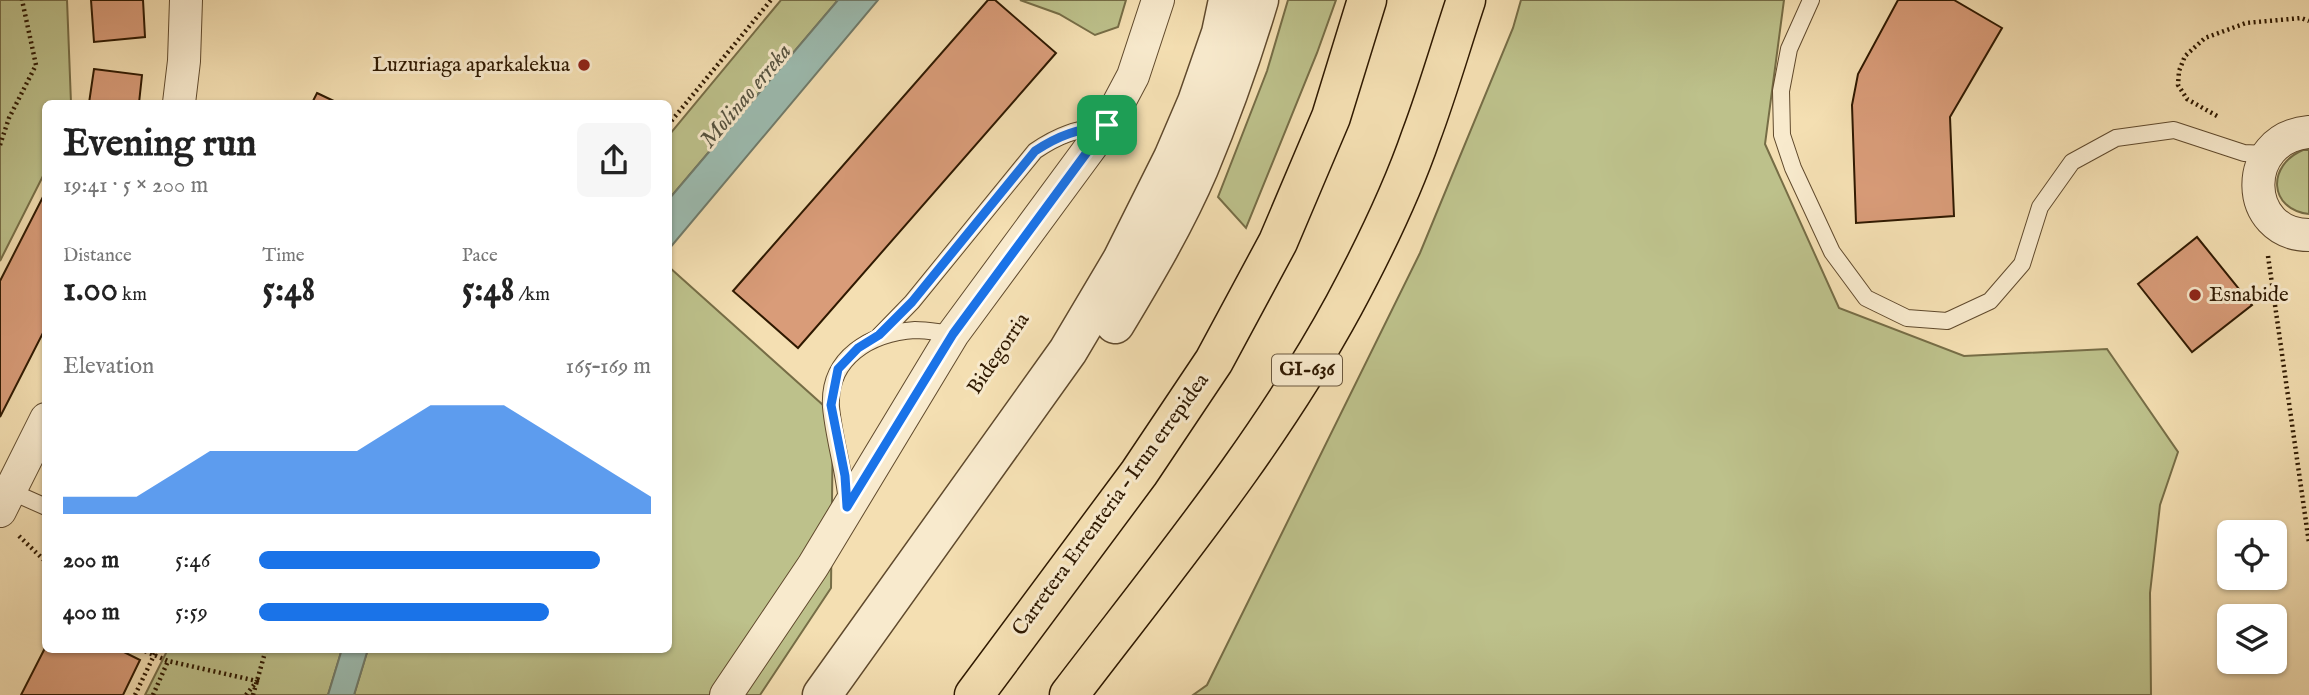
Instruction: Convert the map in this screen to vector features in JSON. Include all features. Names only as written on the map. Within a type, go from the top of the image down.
[{"type":"main road","name":"Carretera Errenteria – Irun errepidea","points":[[974,695],[1139,473],[1214,361],[1278,242],[1331,117],[1367,0]]},
{"type":"main road","name":"GI-636","points":[[1069,695],[1258,444],[1306,371],[1345,304],[1379,236],[1421,138],[1466,0]]},
{"type":"street","points":[[179,100],[186,0]]},
{"type":"street","points":[[726,695],[813,566],[953,334],[1107,125],[1133,76],[1158,0]]},
{"type":"street","points":[[822,695],[1068,351],[1122,260],[1173,158],[1197,102],[1221,33],[1228,0]]},
{"type":"street","points":[[854,695],[996,501],[1087,370],[1146,273],[1198,170],[1224,105],[1259,0]]},
{"type":"street","points":[[2309,132],[2295,133],[2279,141],[2266,154],[2260,166],[2257,184],[2262,206],[2273,221],[2300,235],[2309,235]]},
{"type":"street","points":[[7,512],[42,429]]},
{"type":"lane","points":[[1811,0],[1789,49],[1781,91],[1782,135],[1793,168],[1832,252],[1866,298],[1907,318],[1947,321],[1990,301],[2022,264],[2040,207],[2072,162],[2116,138],[2174,130],[2244,153],[2266,154]]},
{"type":"lane","points":[[847,507],[845,476],[831,405],[838,369],[858,348],[879,335],[912,302],[1035,151],[1073,130],[1107,125]]},
{"type":"lane","points":[[879,335],[917,330],[953,334]]},
{"type":"lane","points":[[7,512],[42,508]]},
{"type":"path","points":[[0,145],[9,118],[36,65],[22,0]]},
{"type":"path","points":[[672,120],[771,0]]},
{"type":"path","points":[[2218,116],[2187,99],[2178,85],[2179,71],[2185,56],[2205,38],[2246,23],[2301,18],[2309,21]]},
{"type":"path","points":[[2263,247],[2269,257],[2309,543]]},
{"type":"path","points":[[7,512],[23,537],[42,558]]},
{"type":"path","points":[[148,653],[168,661],[257,681]]},
{"type":"path","points":[[135,695],[155,653]]},
{"type":"path","points":[[253,695],[265,653]]},
{"type":"path","points":[[153,695],[168,661]]},
{"type":"path","points":[[246,695],[257,681]]},
{"type":"green space","points":[[0,0],[67,0],[71,100],[42,100],[42,178],[0,261]]},
{"type":"green space","points":[[781,0],[838,0],[672,195],[672,131]]},
{"type":"green space","points":[[1020,0],[1126,0],[1118,27],[1095,35],[1059,14]]},
{"type":"green space","points":[[1288,0],[1336,0],[1246,228],[1218,197],[1267,71]]},
{"type":"green space","points":[[1521,0],[1784,0],[1765,144],[1839,308],[1964,356],[2107,349],[2178,452],[2160,505],[2150,593],[2151,695],[1193,695],[1207,685],[1420,253],[1513,28]]},
{"type":"green space","points":[[2303,150],[2309,150],[2309,214],[2286,204],[2277,186],[2283,166]]},
{"type":"green space","points":[[672,270],[833,414],[831,588],[760,695],[354,695],[367,653],[672,653]]},
{"type":"green space","points":[[166,653],[341,653],[328,695],[145,695]]},
{"type":"water","points":[[838,0],[878,0],[672,245],[672,195]]},
{"type":"water","points":[[341,653],[367,653],[354,695],[328,695]]},
{"type":"building","points":[[91,0],[143,0],[145,37],[94,42]]},
{"type":"building","points":[[988,0],[995,0],[1056,53],[798,348],[733,291]]},
{"type":"building","points":[[1898,0],[1954,0],[2002,28],[1950,117],[1954,216],[1856,223],[1852,105],[1858,74]]},
{"type":"building","points":[[94,69],[142,75],[139,100],[89,100]]},
{"type":"building","points":[[317,93],[332,100],[314,100]]},
{"type":"building","points":[[42,199],[42,335],[0,417],[0,281]]},
{"type":"building","name":"Esnabide","points":[[2197,237],[2252,305],[2192,352],[2138,284]]},
{"type":"building","points":[[42,653],[126,653],[140,660],[123,695],[21,695]]},
{"type":"place","name":"Luzuriaga aparkalekua","points":[[584,65]]},
{"type":"place","name":"Esnabide","points":[[2195,295]]},
{"type":"route","points":[[1107,125],[953,334],[847,507],[845,476],[831,405],[838,369],[858,348],[879,335],[912,302],[1035,151],[1073,130],[1107,125]]},
{"type":"water label","name":"Molinao erreka","points":[[746,96]]}]
